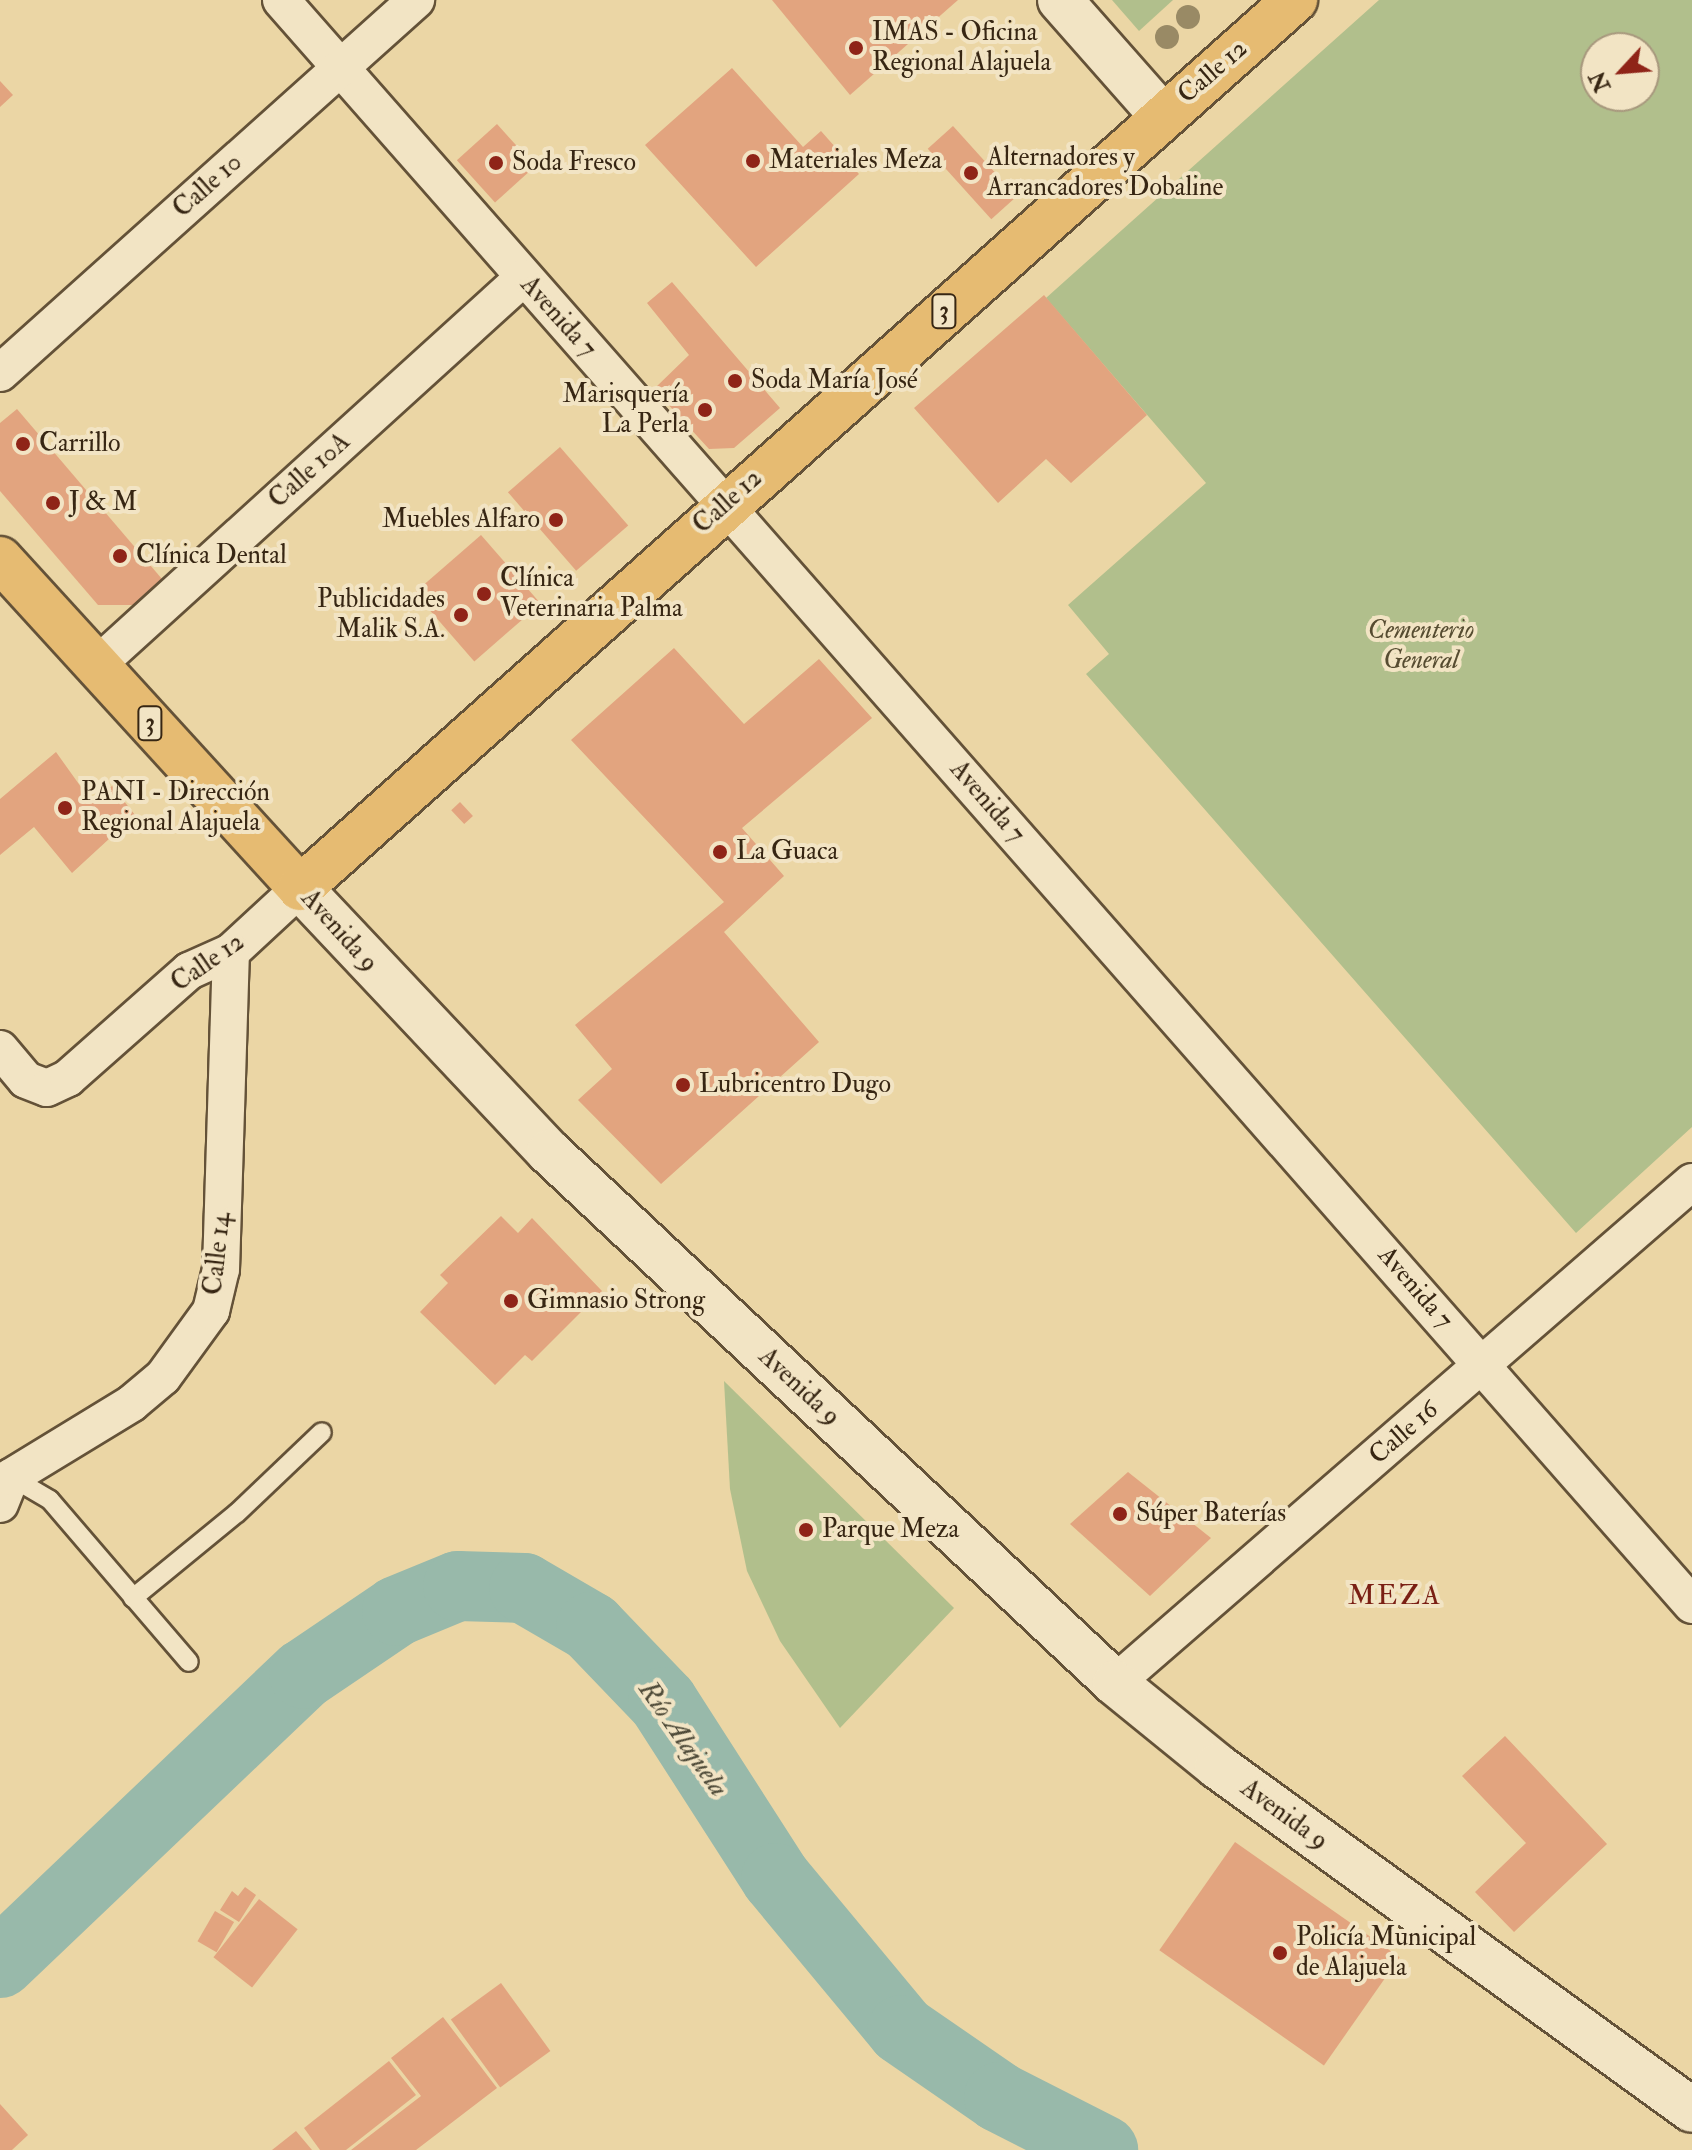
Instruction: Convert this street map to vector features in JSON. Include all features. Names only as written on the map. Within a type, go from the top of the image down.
[{"type":"main road","name":"Calle 12","points":[[300,888],[725,505],[1295,0]]},
{"type":"main road","name":"Avenida 9","points":[[0,559],[300,888]]},
{"type":"street","name":"Avenida 7","points":[[281,0],[1692,1605]]},
{"type":"street","name":"Calle 10","points":[[0,373],[416,0]]},
{"type":"street","points":[[1060,0],[1163,117]]},
{"type":"street","name":"Calle 10A","points":[[97,665],[523,278]]},
{"type":"street","name":"Calle 12","points":[[0,1049],[26,1080],[47,1088],[68,1078],[189,971],[231,952],[300,888]]},
{"type":"street","name":"Avenida 9","points":[[300,888],[549,1152],[1115,1683],[1217,1766],[1692,2110]]},
{"type":"street","name":"Calle 14","points":[[4,1484],[132,1403],[191,1347],[211,1311],[221,1269],[231,952]]},
{"type":"street","name":"Calle 16","points":[[1115,1683],[1692,1182]]},
{"type":"lane","points":[[133,1598],[237,1513],[322,1432]]},
{"type":"lane","points":[[4,1484],[50,1500],[189,1662]]},
{"type":"green space","points":[[1112,0],[1173,0],[1139,31]]},
{"type":"green space","name":"Cementerio General","points":[[1379,0],[1692,0],[1692,1127],[1576,1233],[1086,674],[1109,654],[1068,605],[1206,483],[1046,298]]},
{"type":"green space","name":"Parque Meza","points":[[724,1381],[954,1608],[840,1728],[780,1641],[747,1571],[730,1489]]},
{"type":"building","name":"IMAS - Oficina Regional Alajuela","points":[[772,0],[958,0],[850,95]]},
{"type":"building","name":"Materiales Meza","points":[[732,68],[803,147],[821,131],[859,174],[756,267],[645,145]]},
{"type":"building","points":[[0,81],[13,95],[0,107]]},
{"type":"building","name":"Soda Fresco","points":[[497,124],[535,166],[495,202],[457,160]]},
{"type":"building","name":"Alternadores y Arrancadores Dobaline","points":[[953,126],[1017,197],[991,219],[928,149]]},
{"type":"building","points":[[672,282],[780,408],[734,448],[709,449],[654,389],[689,355],[647,303]]},
{"type":"building","points":[[1044,295],[1147,415],[1071,483],[1046,459],[998,503],[914,408]]},
{"type":"building","points":[[17,409],[162,579],[134,605],[98,605],[0,491],[0,423]]},
{"type":"building","points":[[560,447],[628,525],[576,571],[508,492]]},
{"type":"building","points":[[481,535],[541,604],[474,661],[415,593]]},
{"type":"building","name":"La Guaca","points":[[674,648],[744,724],[819,659],[872,718],[742,828],[784,876],[724,932],[819,1042],[661,1184],[578,1100],[612,1069],[575,1025],[724,902],[571,740]]},
{"type":"building","name":"PANI - Dirección Regional Alajuela","points":[[56,752],[91,801],[112,786],[135,815],[72,873],[34,827],[0,855],[0,799]]},
{"type":"building","points":[[460,802],[473,816],[464,824],[451,810]]},
{"type":"building","name":"Gimnasio Strong","points":[[501,1216],[518,1233],[532,1218],[602,1291],[532,1361],[525,1355],[495,1385],[420,1312],[448,1283],[440,1275]]},
{"type":"building","points":[[1128,1472],[1211,1538],[1150,1596],[1070,1524]]},
{"type":"building","points":[[1505,1736],[1607,1844],[1514,1932],[1475,1892],[1526,1843],[1462,1776]]},
{"type":"building","name":"Policía Municipal de Alajuela","points":[[1235,1842],[1400,1957],[1324,2065],[1159,1950]]},
{"type":"building","points":[[245,1887],[256,1895],[239,1922],[220,1910],[232,1891],[238,1896]]},
{"type":"building","points":[[259,1899],[298,1929],[252,1987],[213,1957]]},
{"type":"building","points":[[215,1911],[234,1922],[217,1952],[198,1941]]},
{"type":"building","points":[[501,1983],[550,2051],[500,2087],[451,2019]]},
{"type":"building","points":[[443,2017],[497,2088],[416,2150],[351,2150],[421,2096],[391,2058]]},
{"type":"building","points":[[389,2061],[416,2095],[346,2150],[320,2150],[304,2128]]},
{"type":"building","points":[[0,2104],[28,2135],[12,2150],[0,2150]]},
{"type":"building","points":[[296,2131],[312,2150],[272,2150]]},
{"type":"waterway","name":"Río Alajuela","points":[[0,1963],[304,1674],[397,1611],[458,1586],[524,1588],[591,1627],[663,1702],[776,1878],[902,2030],[999,2097],[1103,2150]]},
{"type":"place","name":"IMAS - Oficina Regional Alajuela","points":[[856,48]]},
{"type":"place","name":"Materiales Meza","points":[[753,161]]},
{"type":"place","name":"Soda Fresco","points":[[496,163]]},
{"type":"place","name":"Alternadores y Arrancadores Dobaline","points":[[971,173]]},
{"type":"place","name":"Soda María José","points":[[735,381]]},
{"type":"place","name":"Marisquería La Perla","points":[[705,410]]},
{"type":"place","name":"Carrillo","points":[[23,444]]},
{"type":"place","name":"J & M","points":[[53,503]]},
{"type":"place","name":"Muebles Alfaro","points":[[556,520]]},
{"type":"place","name":"Clínica Dental","points":[[120,556]]},
{"type":"place","name":"Clínica Veterinaria Palma","points":[[484,594]]},
{"type":"place","name":"Publicidades Malik S.A.","points":[[461,615]]},
{"type":"place","name":"PANI - Dirección Regional Alajuela","points":[[65,808]]},
{"type":"place","name":"La Guaca","points":[[720,852]]},
{"type":"place","name":"Lubricentro Dugo","points":[[683,1085]]},
{"type":"place","name":"Gimnasio Strong","points":[[511,1301]]},
{"type":"place","name":"Súper Baterías","points":[[1120,1514]]},
{"type":"place","name":"Parque Meza","points":[[806,1530]]},
{"type":"place","name":"Policía Municipal de Alajuela","points":[[1280,1953]]},
{"type":"district","name":"MEZA","points":[[1395,1596]]}]
